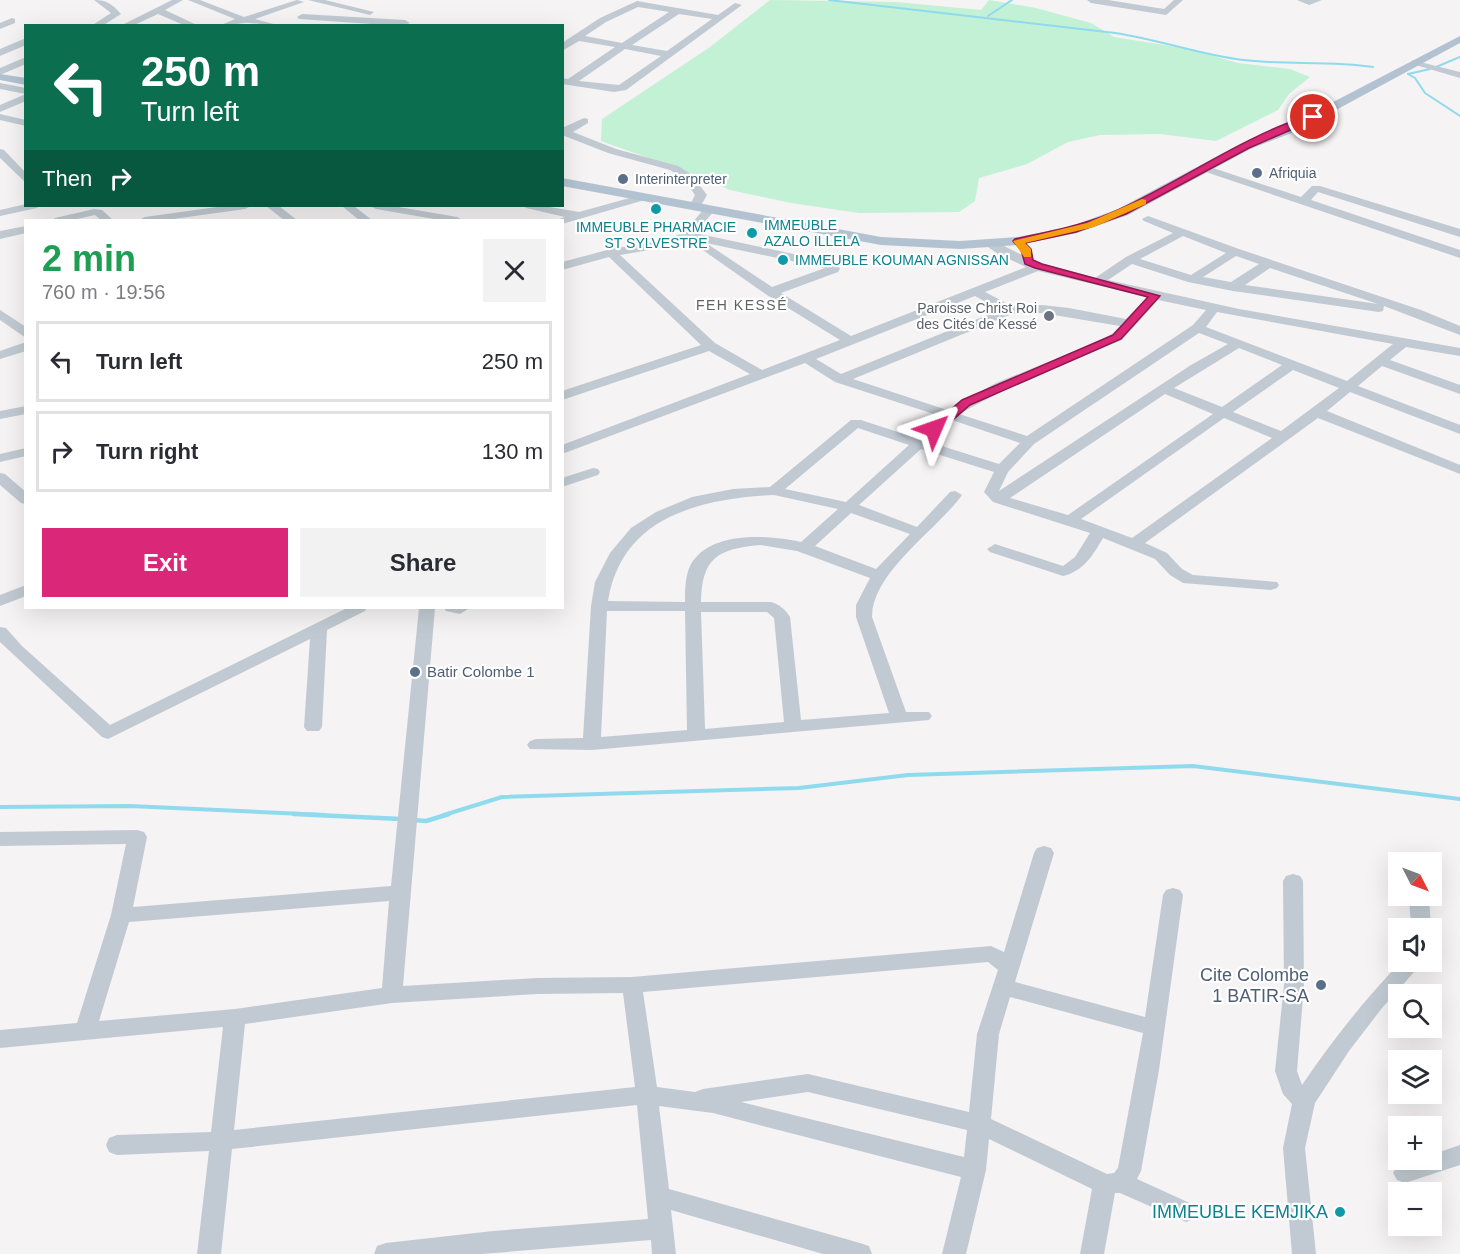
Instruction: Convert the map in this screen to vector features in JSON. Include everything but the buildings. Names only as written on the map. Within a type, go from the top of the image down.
[{"type":"main road","points":[[564,182],[881,241],[921,244],[992,244],[1018,241],[1072,230],[1108,218],[1246,146],[1293,128],[1460,26]]},
{"type":"main road","points":[[1413,53],[1460,39]]},
{"type":"main road","points":[[0,77],[24,82]]},
{"type":"main road","points":[[1246,146],[1280,121],[1310,105]]},
{"type":"street","points":[[98,0],[109,6],[116,14],[98,24]]},
{"type":"street","points":[[109,6],[122,0]]},
{"type":"street","points":[[132,24],[179,0]]},
{"type":"street","points":[[192,0],[242,20],[265,24]]},
{"type":"street","points":[[312,0],[385,15],[407,24]]},
{"type":"street","points":[[1091,0],[1166,12],[1179,0]]},
{"type":"street","points":[[1301,0],[1309,2],[1318,0]]},
{"type":"street","points":[[229,24],[301,1],[300,21],[407,24]]},
{"type":"street","points":[[564,47],[603,20],[633,5],[640,4],[721,18]]},
{"type":"street","points":[[566,82],[618,89],[738,5]]},
{"type":"street","points":[[157,10],[190,24]]},
{"type":"street","points":[[566,82],[678,10]]},
{"type":"street","points":[[0,26],[12,21]]},
{"type":"street","points":[[564,34],[667,54]]},
{"type":"street","points":[[0,40],[23,42]]},
{"type":"street","points":[[0,53],[23,42]]},
{"type":"street","points":[[1413,53],[1460,75]]},
{"type":"street","points":[[0,72],[24,61]]},
{"type":"street","points":[[0,86],[24,82]]},
{"type":"street","points":[[0,109],[24,98]]},
{"type":"street","points":[[0,117],[24,123]]},
{"type":"street","points":[[564,131],[584,121]]},
{"type":"street","points":[[564,131],[576,138],[612,151],[674,168],[687,176],[701,195],[702,208],[687,235]]},
{"type":"street","points":[[0,152],[24,178]]},
{"type":"street","points":[[1204,168],[1460,254]]},
{"type":"street","points":[[1303,202],[1316,188],[1460,233]]},
{"type":"street","points":[[564,220],[644,197]]},
{"type":"street","points":[[0,213],[28,207]]},
{"type":"street","points":[[152,219],[237,207]]},
{"type":"street","points":[[273,207],[290,219]]},
{"type":"street","points":[[349,207],[365,219]]},
{"type":"street","points":[[382,207],[451,219]]},
{"type":"street","points":[[535,207],[580,216]]},
{"type":"street","points":[[205,211],[215,219]]},
{"type":"street","points":[[63,219],[98,212],[106,219]]},
{"type":"street","points":[[1148,219],[1235,252],[1417,313],[1460,331]]},
{"type":"street","points":[[2,232],[24,229]]},
{"type":"street","points":[[1097,282],[1130,260],[1183,232]]},
{"type":"street","points":[[687,235],[771,292],[849,340]]},
{"type":"street","points":[[564,265],[611,253],[667,243],[687,235],[832,266],[834,269],[771,292]]},
{"type":"street","points":[[1018,241],[1026,249],[1033,264]]},
{"type":"street","points":[[992,244],[1003,253],[1033,264],[1155,296],[1213,309],[1460,352]]},
{"type":"street","points":[[1192,279],[1235,252]]},
{"type":"street","points":[[611,253],[710,345],[761,375]]},
{"type":"street","points":[[1130,260],[1192,279],[1233,287],[1417,313]]},
{"type":"street","points":[[1233,287],[1269,263]]},
{"type":"street","points":[[564,449],[806,358],[1005,279],[1033,264]]},
{"type":"street","points":[[988,276],[1005,279]]},
{"type":"street","points":[[976,289],[1010,310]]},
{"type":"street","points":[[804,548],[966,402],[1117,337],[1155,296]]},
{"type":"street","points":[[840,379],[1010,310],[1042,309],[1069,312],[1131,324]]},
{"type":"street","points":[[1213,309],[1198,328],[1029,441],[1002,470],[991,492],[998,499],[1070,520],[1134,544],[1161,556],[1176,572],[1190,580],[1271,585]]},
{"type":"street","points":[[0,314],[24,332]]},
{"type":"street","points":[[1198,328],[1459,429]]},
{"type":"street","points":[[1134,544],[1317,412],[1404,342]]},
{"type":"street","points":[[998,499],[1164,388],[1237,344]]},
{"type":"street","points":[[564,395],[710,345]]},
{"type":"street","points":[[0,355],[24,347]]},
{"type":"street","points":[[806,358],[840,379],[1029,441]]},
{"type":"street","points":[[1382,362],[1460,390]]},
{"type":"street","points":[[1070,520],[1291,365]]},
{"type":"street","points":[[1164,388],[1283,437]]},
{"type":"street","points":[[2,413],[24,410]]},
{"type":"street","points":[[1317,412],[1460,470]]},
{"type":"street","points":[[774,491],[856,423],[1002,470]]},
{"type":"street","points":[[0,458],[24,453]]},
{"type":"street","points":[[564,482],[593,471]]},
{"type":"street","points":[[1,479],[24,498]]},
{"type":"street","points":[[592,744],[599,606],[603,582],[618,553],[636,531],[661,515],[698,500],[733,493],[774,491],[850,507],[921,533]]},
{"type":"street","points":[[900,718],[864,617],[864,604],[879,576],[955,495]]},
{"type":"street","points":[[995,549],[1063,571],[1073,568],[1080,562],[1099,531]]},
{"type":"street","points":[[696,736],[693,605],[698,566],[711,554],[730,544],[751,541],[774,542],[804,548],[879,576]]},
{"type":"street","points":[[0,602],[24,591]]},
{"type":"street","points":[[599,606],[771,607],[782,617],[793,725]]},
{"type":"street","points":[[0,632],[16,650],[108,733],[357,609]]},
{"type":"street","points":[[393,995],[400,893],[427,609]]},
{"type":"street","points":[[313,727],[319,628]]},
{"type":"street","points":[[536,745],[592,744],[696,736],[793,725],[924,716]]},
{"type":"street","points":[[0,838],[137,837],[121,915],[86,1030]]},
{"type":"street","points":[[954,1254],[974,1170],[988,1035],[1044,853]]},
{"type":"street","points":[[1293,881],[1294,985],[1287,1071],[1291,1088],[1304,1101]]},
{"type":"street","points":[[121,915],[400,893]]},
{"type":"street","points":[[1092,1254],[1113,1183],[1129,1171],[1154,1028],[1173,895]]},
{"type":"street","points":[[0,1039],[235,1017],[393,995],[537,986],[632,985],[991,954],[1003,961],[1006,978]]},
{"type":"street","points":[[1304,1254],[1294,1148],[1304,1101],[1341,1045],[1375,1002],[1404,972]]},
{"type":"street","points":[[1006,978],[1154,1028]]},
{"type":"street","points":[[632,985],[647,1095],[664,1254]]},
{"type":"street","points":[[209,1254],[235,1017]]},
{"type":"street","points":[[687,1100],[808,1083],[831,1087],[979,1124],[1113,1183],[1186,1212]]},
{"type":"street","points":[[117,1145],[221,1141],[647,1095],[713,1104],[974,1170]]},
{"type":"street","points":[[1405,1173],[1460,1155]]},
{"type":"street","points":[[658,1196],[860,1254]]},
{"type":"street","points":[[386,1254],[493,1248],[661,1229]]},
{"type":"green space","points":[[770,0],[896,2],[981,10],[989,0],[1036,8],[1091,23],[1114,37],[1189,49],[1238,63],[1290,69],[1310,77],[1289,94],[1278,110],[1216,141],[1160,134],[1100,135],[1068,142],[1027,164],[979,178],[975,201],[959,212],[859,213],[791,203],[730,190],[693,174],[601,141],[602,119],[710,47]]},
{"type":"waterway","points":[[829,0],[1115,33],[1236,59],[1373,67]]},
{"type":"waterway","points":[[988,16],[1012,0]]},
{"type":"waterway","points":[[1436,67],[1460,57]]},
{"type":"waterway","points":[[1430,69],[1408,74],[1415,78],[1425,93],[1460,116]]},
{"type":"waterway","points":[[444,815],[502,797],[799,788],[908,775],[1193,766],[1460,799]]},
{"type":"waterway","points":[[0,807],[130,806],[325,815]]},
{"type":"waterway","points":[[294,814],[401,819]]},
{"type":"waterway","points":[[414,820],[426,821],[449,814]]},
{"type":"slow traffic","points":[[1028,255],[1024,246],[1018,241],[1090,225],[1142,202]]},
{"type":"place","name":"Afriquia","points":[[1257,173]]},
{"type":"place","name":"Interinterpreter","points":[[623,179]]},
{"type":"place","name":"IMMEUBLE PHARMACIE ST SYLVESTRE","points":[[656,209]]},
{"type":"place","name":"IMMEUBLE AZALO ILLELA","points":[[752,233]]},
{"type":"place","name":"IMMEUBLE KOUMAN AGNISSAN","points":[[783,260]]},
{"type":"place","name":"Paroisse Christ Roi des Cités de Kessé","points":[[1049,316]]},
{"type":"place","name":"Batir Colombe 1","points":[[415,672]]},
{"type":"place","name":"Cite Colombe 1 BATIR-SA","points":[[1321,985]]},
{"type":"place","name":"IMMEUBLE KEMJIKA","points":[[1340,1212]]},
{"type":"district","name":"FEH KESSÉ","points":[[742,305]]},
{"type":"route","points":[[934,429],[966,402],[1117,337],[1155,296],[1060,273],[1028,262],[1026,249],[1018,241],[1072,230],[1123,212],[1246,146],[1293,128],[1313,117]]}]
